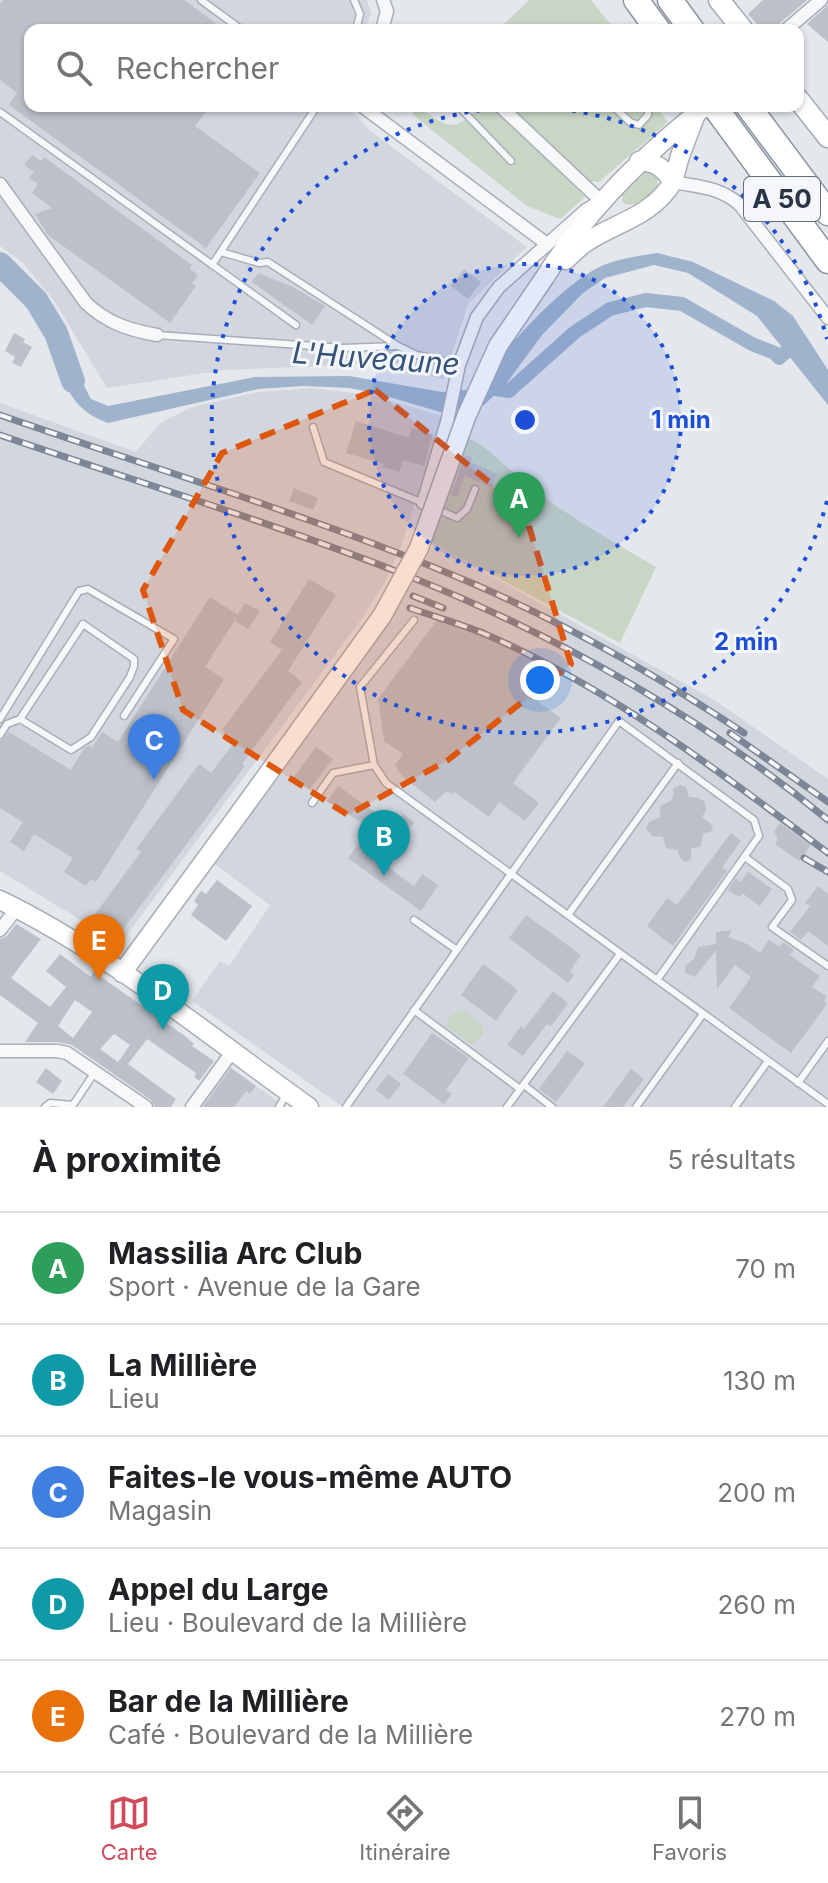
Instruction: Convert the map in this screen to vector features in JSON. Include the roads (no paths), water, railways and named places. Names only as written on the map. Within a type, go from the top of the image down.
[{"type":"highway","points":[[636,0],[654,24]]},
{"type":"highway","points":[[670,0],[688,24]]},
{"type":"highway","name":"A 50","points":[[707,112],[737,138],[828,261]]},
{"type":"highway","name":"A 50","points":[[752,112],[828,213]]},
{"type":"main road","points":[[719,0],[738,24]]},
{"type":"main road","points":[[804,107],[828,137]]},
{"type":"street","points":[[383,0],[387,11],[384,24]]},
{"type":"street","points":[[793,24],[821,0]]},
{"type":"street","points":[[370,112],[547,244]]},
{"type":"street","points":[[506,112],[601,201],[616,212],[634,218]]},
{"type":"street","points":[[122,973],[382,616],[419,548],[466,417],[498,346],[601,201],[639,161],[700,112]]},
{"type":"street","points":[[545,277],[586,243],[656,204],[673,182],[680,156],[702,112]]},
{"type":"street","points":[[639,161],[659,166],[673,182],[713,188],[728,194],[740,205],[828,318]]},
{"type":"street","points":[[0,184],[86,303],[115,324],[157,335]]},
{"type":"street","points":[[423,503],[448,417],[459,365],[477,317],[488,300],[547,244],[601,201]]},
{"type":"street","points":[[0,930],[8,904],[51,926],[232,1052],[284,1100],[309,1107]]},
{"type":"street","points":[[0,1051],[67,1053],[146,1107]]},
{"type":"street","points":[[192,1107],[232,1052]]},
{"type":"lane","points":[[201,0],[234,24]]},
{"type":"lane","points":[[354,0],[360,14],[358,24]]},
{"type":"lane","points":[[0,112],[296,325]]},
{"type":"lane","points":[[212,265],[313,112]]},
{"type":"lane","points":[[464,112],[511,161]]},
{"type":"lane","points":[[619,112],[630,122],[639,125],[648,112]]},
{"type":"lane","points":[[221,252],[259,263],[268,262],[398,346],[417,355],[459,365]]},
{"type":"lane","points":[[157,335],[343,348],[398,346]]},
{"type":"lane","points":[[313,427],[324,462],[457,518],[467,509],[475,489]]},
{"type":"lane","points":[[0,719],[79,591],[88,589],[174,639],[124,716]]},
{"type":"lane","points":[[414,620],[360,687],[374,765],[386,783],[828,1104]]},
{"type":"lane","points":[[0,735],[7,724],[20,719],[83,624],[134,659],[130,677],[91,737],[71,750],[20,719]]},
{"type":"lane","points":[[346,1107],[619,721],[754,820],[759,836],[657,980]]},
{"type":"lane","points":[[568,915],[678,763]]},
{"type":"lane","points":[[312,803],[333,773],[374,765]]},
{"type":"lane","points":[[745,857],[788,889],[792,900],[772,927],[828,966]]},
{"type":"lane","points":[[414,920],[457,950]]},
{"type":"lane","points":[[507,1107],[620,954]]},
{"type":"lane","points":[[414,1010],[552,1107]]},
{"type":"lane","points":[[636,1107],[703,1014]]},
{"type":"lane","points":[[798,1083],[828,1041]]},
{"type":"lane","points":[[735,1107],[768,1061]]},
{"type":"lane","points":[[45,1107],[50,1103],[73,1105],[78,1102],[95,1072]]},
{"type":"water","points":[[657,253],[693,262],[774,301],[793,316],[828,370],[828,405],[757,316],[688,273],[654,265],[605,278],[583,293],[542,335],[506,384],[484,405],[440,412],[376,393],[303,386],[258,389],[108,423],[86,412],[78,404],[67,388],[53,355],[72,349],[91,399],[108,406],[255,377],[349,376],[442,392],[473,389],[531,323],[581,278],[611,262]]},
{"type":"waterway","name":"L'Huveaune","points":[[0,264],[36,300],[56,333],[73,381]]},
{"type":"waterway","points":[[484,387],[509,391],[575,332],[610,309],[646,300],[682,304],[752,344],[775,353],[779,358],[798,341]]},
{"type":"railway","points":[[0,415],[298,516],[474,584],[612,652],[744,733]]},
{"type":"railway","points":[[0,435],[258,521],[467,600],[575,653],[680,714],[731,747],[828,820]]},
{"type":"railway","points":[[413,596],[443,608]]},
{"type":"railway","points":[[410,608],[485,634],[576,680],[663,733],[828,853]]},
{"type":"railway","points":[[730,733],[828,802]]},
{"type":"railway","points":[[804,858],[828,872]]},
{"type":"place","name":"Massilia Arc Club","points":[[519,538]]},
{"type":"place","name":"Faites-le vous-même AUTO","points":[[154,780]]},
{"type":"place","name":"La Millière","points":[[384,876]]},
{"type":"place","name":"Bar de la Millière","points":[[99,980]]},
{"type":"place","name":"Appel du Large","points":[[163,1030]]}]
